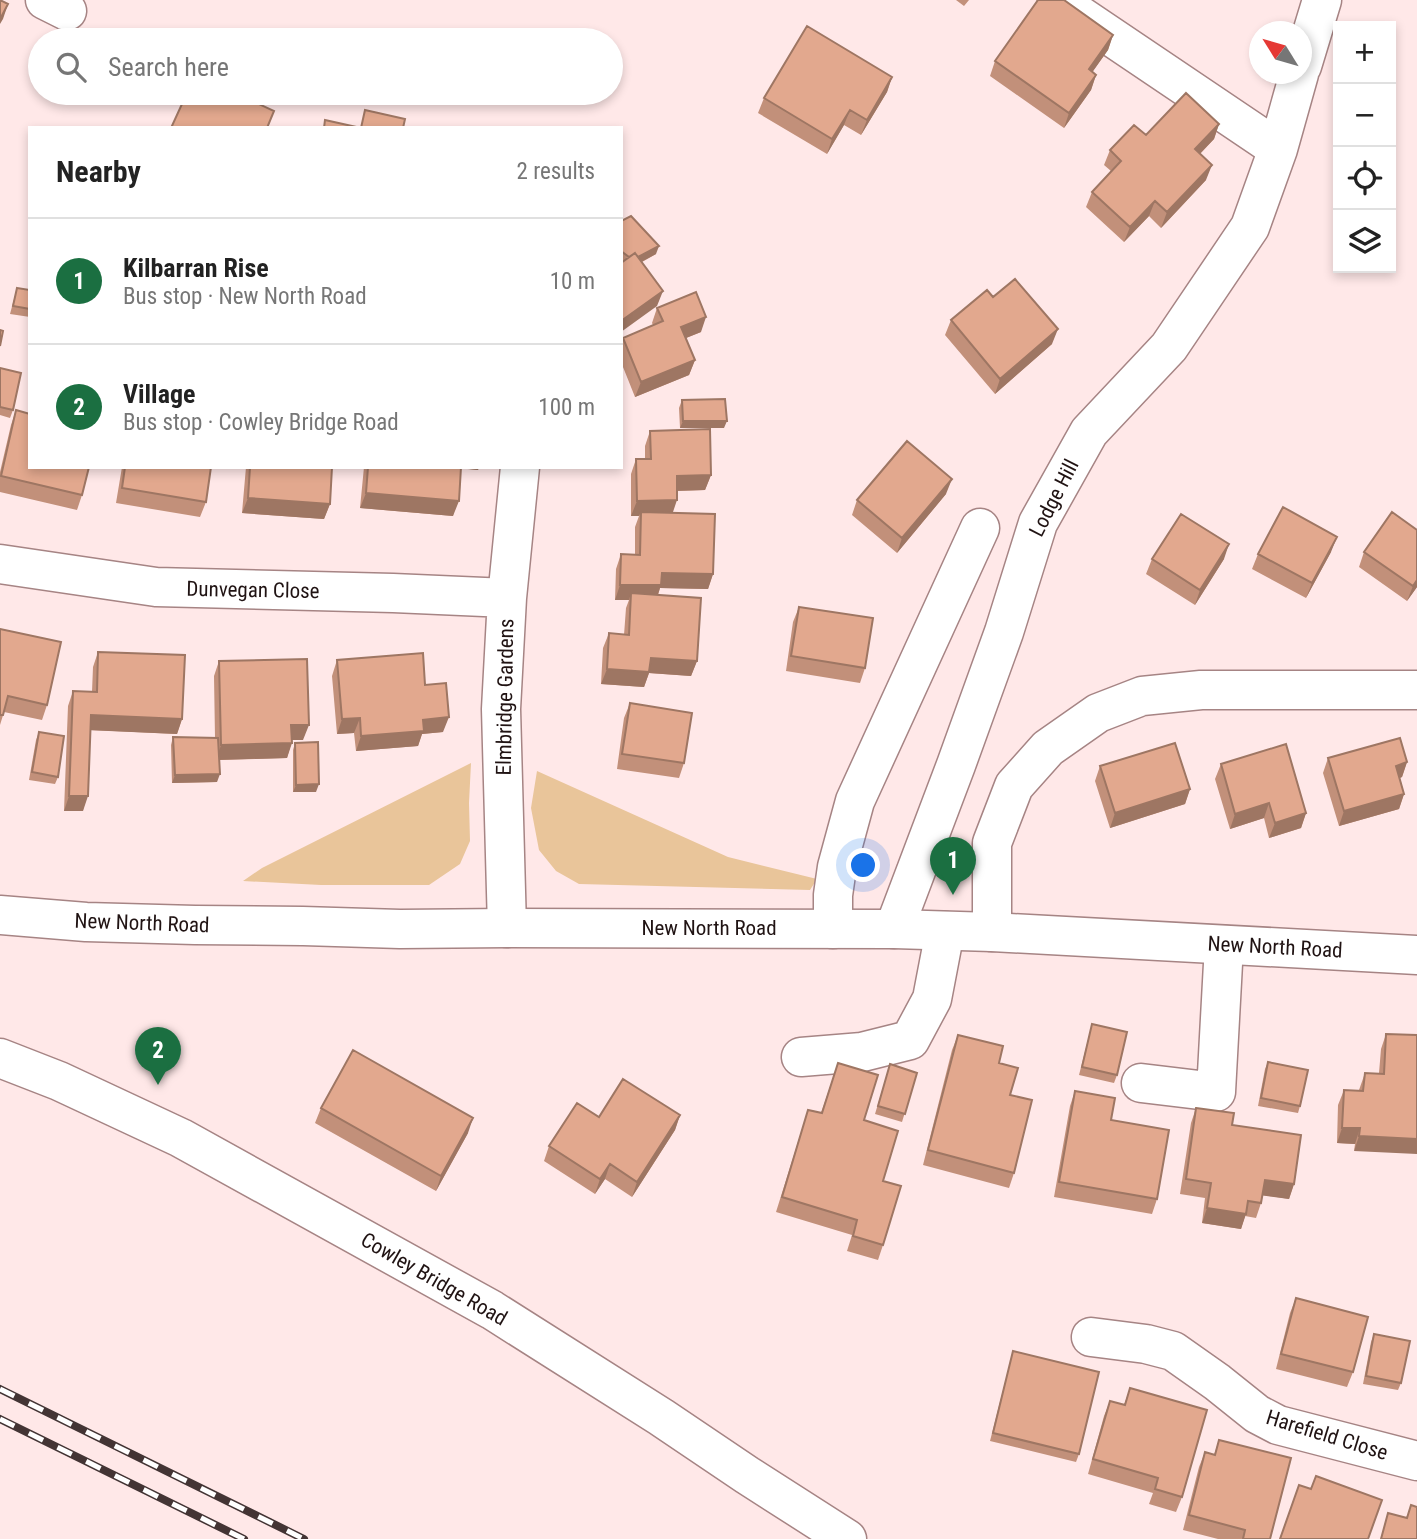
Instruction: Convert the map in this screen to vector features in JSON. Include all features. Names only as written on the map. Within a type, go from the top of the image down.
[{"type":"main road","points":[[1057,0],[1278,149]]},
{"type":"main road","points":[[1312,31],[1322,0]]},
{"type":"main road","name":"Lodge Hill","points":[[894,929],[1004,632],[1038,523],[1089,432],[1169,347],[1250,227],[1278,149],[1296,84]]},
{"type":"main road","name":"Elmbridge Gardens","points":[[507,928],[501,709],[507,598],[520,469]]},
{"type":"main road","points":[[833,929],[833,895],[837,867],[855,801],[980,528]]},
{"type":"main road","name":"Dunvegan Close","points":[[0,564],[156,587],[507,598]]},
{"type":"main road","points":[[992,932],[992,842],[1014,786],[1048,748],[1098,712],[1142,696],[1201,690],[1417,690]]},
{"type":"main road","name":"New North Road","points":[[0,915],[141,924],[400,929],[945,930],[1417,955]]},
{"type":"main road","points":[[801,1058],[862,1052],[910,1040],[932,999],[945,930]]},
{"type":"main road","points":[[1141,1083],[1216,1092],[1224,945]]},
{"type":"main road","name":"Cowley Bridge Road","points":[[0,1058],[59,1081],[181,1138],[492,1310],[847,1539]]},
{"type":"main road","name":"Harefield Close","points":[[1091,1337],[1146,1344],[1173,1351],[1257,1415],[1278,1425],[1417,1461]]},
{"type":"shaded area","points":[[471,763],[470,841],[460,864],[429,885],[321,885],[243,881],[262,868]]},
{"type":"shaded area","points":[[537,771],[728,857],[817,879],[810,890],[579,884],[556,871],[539,850],[531,808]]},
{"type":"building","points":[[0,0],[8,4],[0,19]]},
{"type":"building","points":[[1038,0],[1064,0],[1113,35],[1089,69],[1096,75],[1069,113],[995,61]]},
{"type":"building","points":[[807,26],[892,77],[867,120],[850,110],[832,139],[764,98]]},
{"type":"building","points":[[1186,93],[1219,124],[1195,149],[1212,165],[1167,212],[1155,201],[1130,227],[1092,192],[1121,161],[1110,150],[1134,125],[1146,135]]},
{"type":"building","points":[[182,105],[261,105],[274,111],[268,126],[172,126]]},
{"type":"building","points":[[365,110],[405,119],[403,126],[361,126]]},
{"type":"building","points":[[325,120],[352,126],[324,126]]},
{"type":"building","points":[[631,216],[659,246],[638,257],[635,253],[629,257],[623,252],[623,220]]},
{"type":"building","points":[[635,253],[663,291],[623,320],[623,262]]},
{"type":"building","points":[[1015,279],[1058,329],[1000,379],[951,320],[987,290],[993,297]]},
{"type":"building","points":[[17,288],[28,290],[28,309],[13,306]]},
{"type":"building","points":[[696,292],[706,317],[681,327],[695,360],[641,382],[623,338],[663,321],[657,308]]},
{"type":"building","points":[[0,368],[21,373],[13,410],[0,407]]},
{"type":"building","points":[[725,399],[727,421],[683,421],[682,400]]},
{"type":"building","points":[[16,410],[28,413],[28,469],[88,469],[82,495],[1,476]]},
{"type":"building","points":[[710,429],[711,475],[677,476],[677,500],[637,501],[636,459],[651,459],[650,431]]},
{"type":"building","points":[[907,441],[952,479],[902,538],[857,500]]},
{"type":"building","points":[[125,469],[211,469],[206,502],[122,488]]},
{"type":"building","points":[[250,469],[332,469],[330,504],[248,498]]},
{"type":"building","points":[[368,469],[461,469],[459,501],[366,493]]},
{"type":"building","points":[[1283,507],[1337,537],[1312,583],[1258,554]]},
{"type":"building","points":[[641,512],[715,514],[713,574],[662,573],[661,585],[620,585],[621,554],[640,555]]},
{"type":"building","points":[[1392,512],[1417,530],[1417,580],[1413,586],[1364,552]]},
{"type":"building","points":[[1181,514],[1229,544],[1200,590],[1152,559]]},
{"type":"building","points":[[631,593],[701,598],[697,661],[651,658],[649,672],[607,669],[609,633],[629,635]]},
{"type":"building","points":[[799,607],[873,618],[865,668],[791,656]]},
{"type":"building","points":[[0,629],[61,642],[47,705],[8,696],[3,715],[0,715]]},
{"type":"building","points":[[98,652],[185,655],[182,719],[91,715],[88,796],[69,796],[73,691],[97,692]]},
{"type":"building","points":[[423,653],[425,685],[446,683],[449,717],[423,720],[424,731],[361,736],[360,718],[342,719],[337,660]]},
{"type":"building","points":[[307,659],[309,725],[291,725],[292,743],[221,745],[219,661]]},
{"type":"building","points":[[630,703],[692,713],[684,763],[622,754]]},
{"type":"building","points":[[39,732],[64,736],[58,777],[32,772]]},
{"type":"building","points":[[173,737],[218,738],[220,774],[175,775]]},
{"type":"building","points":[[1400,738],[1407,762],[1396,766],[1404,794],[1344,811],[1328,758]]},
{"type":"building","points":[[318,742],[319,784],[296,785],[295,743]]},
{"type":"building","points":[[1175,743],[1190,789],[1115,813],[1100,766]]},
{"type":"building","points":[[1286,744],[1306,813],[1275,823],[1269,803],[1235,814],[1221,764]]},
{"type":"building","points":[[1092,1024],[1127,1032],[1117,1075],[1082,1067]]},
{"type":"building","points":[[1386,1034],[1417,1035],[1417,1139],[1359,1136],[1360,1128],[1342,1128],[1344,1090],[1363,1091],[1365,1073],[1384,1074]]},
{"type":"building","points":[[958,1035],[1003,1046],[999,1063],[1018,1068],[1010,1095],[1032,1100],[1014,1173],[928,1150]]},
{"type":"building","points":[[353,1050],[473,1118],[441,1176],[321,1108]]},
{"type":"building","points":[[1268,1062],[1308,1070],[1300,1106],[1261,1098]]},
{"type":"building","points":[[838,1063],[878,1075],[864,1120],[898,1131],[883,1181],[901,1186],[883,1245],[853,1236],[857,1220],[782,1197],[808,1110],[822,1113]]},
{"type":"building","points":[[890,1064],[917,1073],[905,1114],[878,1106]]},
{"type":"building","points":[[623,1079],[680,1115],[637,1182],[610,1164],[600,1179],[549,1146],[577,1103],[599,1117]]},
{"type":"building","points":[[1075,1091],[1115,1098],[1111,1120],[1169,1130],[1157,1199],[1059,1182]]},
{"type":"building","points":[[1196,1108],[1234,1113],[1232,1125],[1301,1135],[1294,1184],[1265,1180],[1261,1203],[1248,1201],[1246,1214],[1207,1208],[1211,1183],[1186,1179]]},
{"type":"building","points":[[1296,1298],[1368,1317],[1353,1372],[1281,1354]]},
{"type":"building","points":[[1374,1334],[1410,1341],[1401,1383],[1366,1376]]},
{"type":"building","points":[[1013,1351],[1099,1372],[1079,1454],[993,1433]]},
{"type":"building","points":[[1130,1388],[1207,1410],[1182,1497],[1155,1489],[1158,1478],[1093,1459],[1110,1401],[1125,1405]]},
{"type":"building","points":[[1219,1440],[1291,1458],[1270,1539],[1243,1539],[1245,1530],[1189,1515],[1205,1452],[1215,1455]]},
{"type":"building","points":[[1316,1476],[1382,1500],[1368,1539],[1280,1539],[1299,1485],[1311,1489]]},
{"type":"building","points":[[1411,1505],[1417,1507],[1417,1539],[1381,1539],[1388,1513],[1407,1518]]},
{"type":"railway","points":[[0,1389],[304,1539]]},
{"type":"railway","points":[[0,1419],[244,1539]]},
{"type":"place","name":"Kilbarran Rise","points":[[953,895]]},
{"type":"place","name":"Village","points":[[158,1085]]}]
